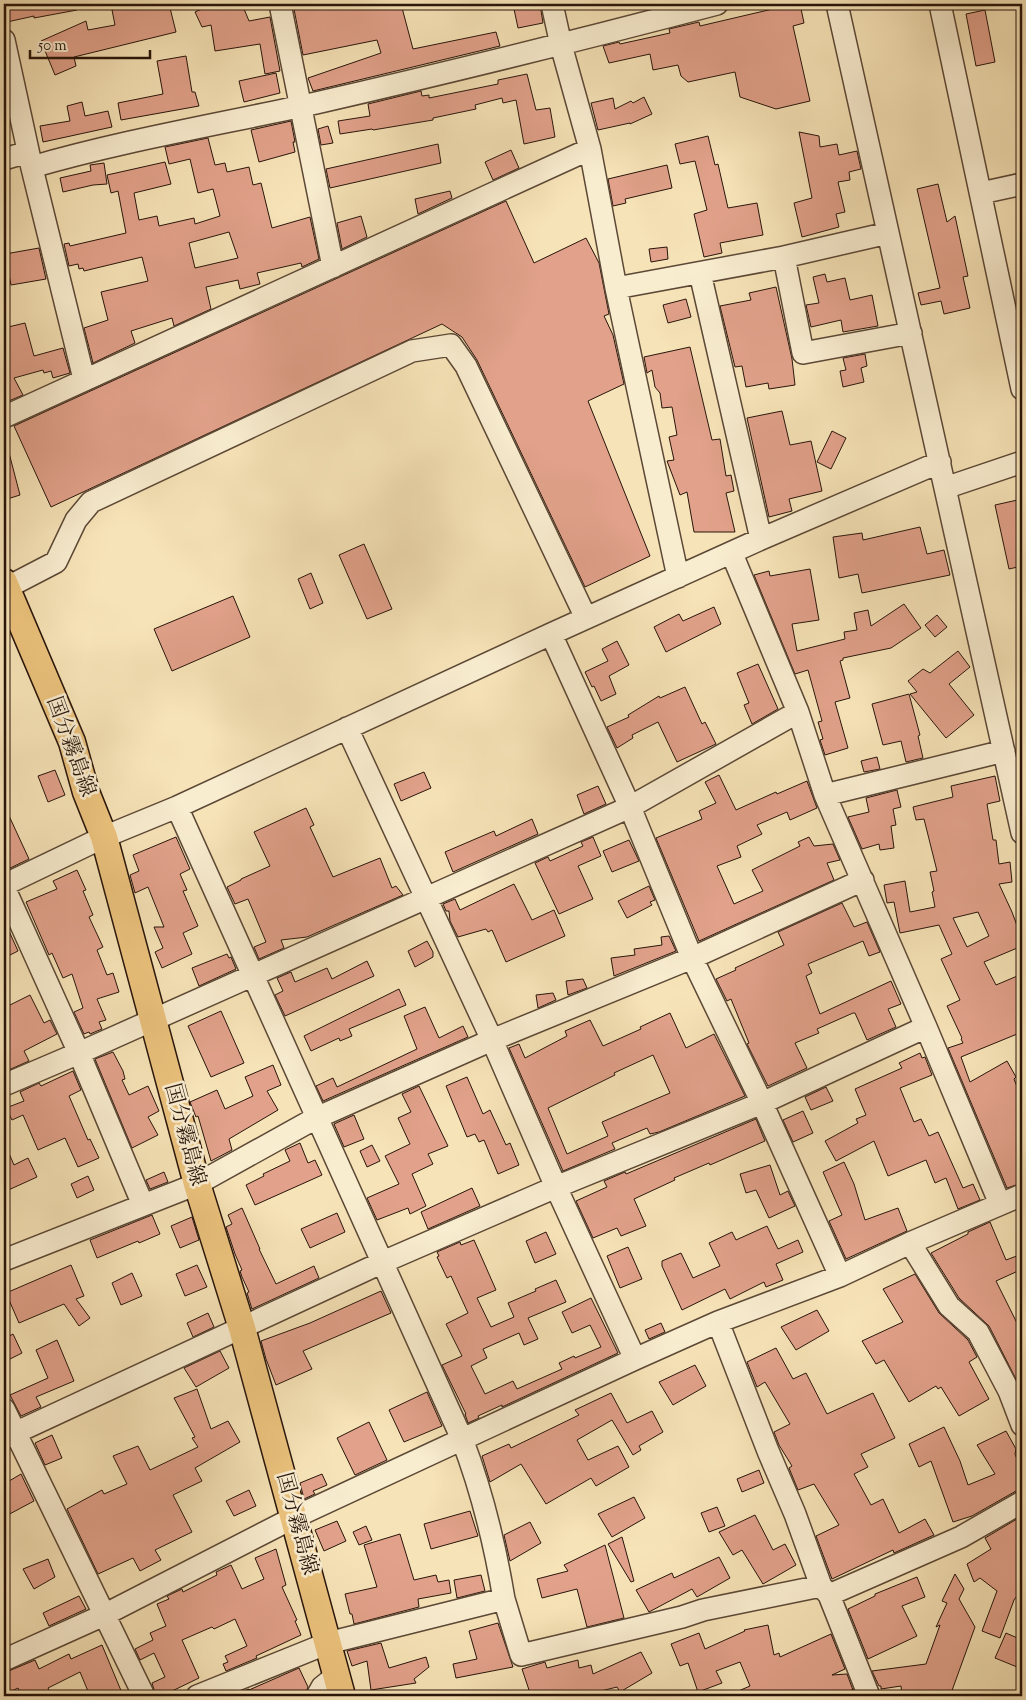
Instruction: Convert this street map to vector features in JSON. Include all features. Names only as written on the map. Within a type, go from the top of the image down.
[{"type":"main road","name":"国分霧島線","points":[[5,585],[72,742],[86,792],[104,837],[197,1184],[242,1328],[340,1686]]},
{"type":"street","points":[[280,4],[333,267]]},
{"type":"street","points":[[552,4],[561,45],[590,150],[616,288],[678,577]]},
{"type":"street","points":[[32,167],[74,155],[300,106],[561,45],[717,4]]},
{"type":"street","points":[[837,4],[1022,833]]},
{"type":"street","points":[[940,4],[1022,389]]},
{"type":"street","points":[[4,40],[32,167]]},
{"type":"street","points":[[4,417],[590,150]]},
{"type":"street","points":[[4,159],[28,152],[84,379]]},
{"type":"street","points":[[981,193],[1022,184]]},
{"type":"street","points":[[616,288],[784,257],[888,233]]},
{"type":"street","points":[[784,257],[804,353],[911,333]]},
{"type":"street","points":[[700,273],[761,539]]},
{"type":"street","points":[[5,585],[56,562],[76,520],[91,502],[412,351],[452,345],[466,366],[586,618]]},
{"type":"street","points":[[143,1205],[80,1053],[4,886],[104,837],[177,807],[586,618],[732,554],[761,539],[940,462]]},
{"type":"street","points":[[946,488],[1022,462]]},
{"type":"street","points":[[732,554],[798,712],[825,795],[926,1027],[1000,1204]]},
{"type":"street","points":[[551,634],[630,807],[692,958],[762,1103],[840,1276]]},
{"type":"street","points":[[4,1085],[80,1053],[630,807],[798,712]]},
{"type":"street","points":[[346,728],[492,1040],[556,1187],[635,1359]]},
{"type":"street","points":[[825,795],[1004,751]]},
{"type":"street","points":[[177,807],[254,974],[316,1118],[462,1439],[483,1503],[495,1547],[504,1599],[521,1655],[682,1617],[704,1610],[825,1590],[961,1537],[1022,1502]]},
{"type":"street","points":[[4,1260],[197,1184],[316,1118],[492,1040],[692,958],[863,880]]},
{"type":"street","points":[[10,1435],[382,1262],[556,1187],[762,1103],[926,1027]]},
{"type":"street","points":[[4,1660],[104,1615],[295,1517],[635,1359],[718,1322],[840,1276],[910,1243],[1022,1195]]},
{"type":"street","points":[[910,1243],[949,1306],[978,1332],[1008,1391],[1022,1425]]},
{"type":"street","points":[[718,1322],[768,1451],[869,1696]]},
{"type":"street","points":[[4,1409],[10,1435],[144,1696]]},
{"type":"street","points":[[197,1696],[328,1643],[504,1599]]},
{"type":"street","points":[[317,1696],[322,1687],[340,1686]]},
{"type":"building","points":[[76,4],[77,10],[7,22],[4,5]]},
{"type":"building","points":[[115,4],[169,4],[176,32],[74,57],[76,66],[55,75],[41,41],[86,21],[88,30],[115,25],[112,10],[117,9]]},
{"type":"building","points":[[213,4],[242,4],[249,21],[270,17],[280,71],[265,74],[260,44],[215,51],[211,25],[202,27],[195,12]]},
{"type":"building","points":[[293,4],[401,4],[413,49],[496,32],[500,46],[313,91],[308,78],[381,53],[377,40],[303,55]]},
{"type":"building","points":[[540,4],[543,23],[518,28],[514,9]]},
{"type":"building","points":[[800,4],[804,23],[793,26],[810,101],[776,109],[740,97],[735,72],[688,82],[681,76],[678,65],[653,70],[650,54],[609,63],[603,46],[670,33],[669,29],[699,22],[700,26]]},
{"type":"building","points":[[985,10],[995,62],[976,66],[966,14]]},
{"type":"building","points":[[186,56],[192,92],[195,92],[199,106],[121,120],[118,103],[163,94],[157,61]]},
{"type":"building","points":[[276,73],[280,93],[244,102],[239,81]]},
{"type":"building","points":[[527,74],[536,110],[550,108],[555,137],[524,144],[516,100],[503,103],[502,98],[475,105],[476,109],[433,118],[433,120],[340,134],[338,121],[370,116],[368,104],[421,91],[422,96],[429,95],[429,98],[498,84],[498,80]]},
{"type":"building","points":[[644,97],[652,114],[630,124],[598,130],[591,103],[613,98],[615,109]]},
{"type":"building","points":[[82,102],[85,116],[108,111],[112,127],[43,142],[40,126],[70,121],[67,106]]},
{"type":"building","points":[[291,121],[295,152],[259,162],[251,130]]},
{"type":"building","points":[[328,126],[333,143],[321,145],[318,129]]},
{"type":"building","points":[[799,132],[819,136],[820,147],[837,144],[839,155],[857,151],[861,169],[849,172],[850,180],[838,182],[845,212],[836,214],[839,227],[802,237],[794,203],[812,198]]},
{"type":"building","points":[[708,136],[715,165],[718,164],[728,208],[757,203],[763,235],[720,243],[722,253],[704,257],[694,214],[707,210],[695,161],[680,164],[675,144]]},
{"type":"building","points":[[208,138],[215,165],[225,163],[227,172],[249,167],[253,185],[261,183],[272,228],[310,217],[319,259],[302,267],[301,263],[257,273],[260,284],[240,289],[238,280],[206,287],[211,309],[174,326],[172,318],[131,331],[135,343],[93,363],[84,328],[108,320],[101,292],[148,281],[142,257],[84,271],[83,268],[79,269],[78,264],[69,266],[64,244],[69,243],[70,246],[126,233],[118,191],[111,193],[107,175],[165,162],[171,184],[134,193],[139,220],[157,216],[159,226],[194,218],[195,224],[220,216],[213,189],[198,193],[190,159],[169,164],[165,147]],"holes":[[[229,232],[238,258],[195,268],[189,243]]]},
{"type":"building","points":[[438,144],[441,163],[330,188],[326,169]]},
{"type":"building","points":[[511,150],[519,168],[493,180],[485,162]]},
{"type":"building","points":[[104,163],[107,184],[93,185],[63,192],[60,178],[91,171],[90,165]]},
{"type":"building","points":[[667,165],[672,188],[625,199],[626,203],[613,206],[608,179]]},
{"type":"building","points":[[938,184],[947,222],[955,216],[968,276],[963,277],[970,308],[944,314],[941,301],[921,305],[918,293],[940,288],[917,189]]},
{"type":"building","points":[[450,191],[452,198],[418,214],[415,199]]},
{"type":"building","points":[[506,201],[534,263],[586,238],[599,263],[609,314],[604,316],[613,335],[624,384],[588,401],[650,556],[585,587],[477,360],[462,337],[442,324],[51,507],[14,426]]},
{"type":"building","points":[[361,216],[367,237],[342,249],[337,223]]},
{"type":"building","points":[[667,247],[668,259],[651,262],[649,249]]},
{"type":"building","points":[[39,248],[46,279],[11,285],[5,254]]},
{"type":"building","points":[[825,274],[827,282],[845,278],[850,300],[872,295],[878,326],[843,332],[841,320],[811,327],[806,305],[819,303],[813,277]]},
{"type":"building","points":[[776,287],[792,359],[795,385],[769,389],[768,383],[746,387],[742,366],[735,367],[720,306],[751,300],[749,293]]},
{"type":"building","points":[[686,299],[691,317],[668,323],[663,305]]},
{"type":"building","points":[[25,323],[34,356],[63,348],[70,373],[53,378],[51,371],[44,373],[43,370],[14,378],[23,395],[4,403],[4,328]]},
{"type":"building","points":[[690,347],[712,440],[720,439],[726,476],[731,475],[734,491],[726,493],[735,532],[694,532],[687,492],[680,495],[667,461],[674,460],[669,437],[677,435],[672,407],[662,408],[660,393],[655,387],[652,370],[647,373],[644,357]]},
{"type":"building","points":[[865,354],[867,366],[861,368],[864,382],[843,387],[840,371],[846,370],[843,358]]},
{"type":"building","points":[[782,411],[790,445],[811,441],[822,491],[789,499],[792,511],[769,517],[747,418]]},
{"type":"building","points":[[832,431],[846,438],[831,469],[817,462]]},
{"type":"building","points":[[8,449],[20,495],[4,500],[4,450]]},
{"type":"building","points":[[1022,499],[1022,566],[1009,569],[995,505]]},
{"type":"building","points":[[920,527],[927,554],[944,550],[950,575],[862,593],[858,574],[839,578],[833,537],[862,533],[863,540]]},
{"type":"building","points":[[364,544],[392,609],[367,619],[339,555]]},
{"type":"building","points":[[810,569],[819,620],[792,624],[797,651],[845,639],[844,632],[857,630],[854,613],[868,610],[871,626],[904,604],[921,628],[891,648],[843,658],[840,661],[850,698],[835,702],[848,748],[825,755],[820,740],[823,739],[818,722],[822,721],[808,670],[795,674],[754,575],[769,571],[770,576]]},
{"type":"building","points":[[311,573],[323,603],[310,609],[298,579]]},
{"type":"building","points":[[233,596],[250,637],[172,671],[154,629]]},
{"type":"building","points":[[714,607],[721,624],[666,652],[654,627],[679,614],[683,621]]},
{"type":"building","points":[[937,615],[947,627],[935,637],[925,625]]},
{"type":"building","points":[[617,641],[629,665],[609,676],[616,694],[601,701],[585,672],[608,661],[602,649]]},
{"type":"building","points":[[958,651],[970,667],[949,684],[974,715],[946,738],[910,694],[917,692],[908,681],[923,669],[930,673]]},
{"type":"building","points":[[758,664],[778,709],[752,724],[744,705],[749,703],[737,673]]},
{"type":"building","points":[[685,687],[702,724],[705,722],[716,744],[677,762],[658,722],[632,735],[633,738],[617,748],[607,727],[629,717],[628,715],[659,696],[660,698]]},
{"type":"building","points":[[909,694],[920,735],[918,736],[923,758],[906,762],[901,741],[883,745],[872,704]]},
{"type":"building","points":[[877,757],[880,769],[864,772],[861,761]]},
{"type":"building","points":[[55,770],[65,795],[48,802],[38,776]]},
{"type":"building","points":[[424,772],[431,788],[401,801],[394,784]]},
{"type":"building","points":[[719,775],[736,810],[776,792],[777,794],[807,781],[817,808],[790,820],[787,812],[757,825],[762,834],[737,846],[741,857],[717,866],[734,904],[763,891],[752,870],[800,846],[798,842],[809,837],[814,846],[833,844],[840,860],[827,863],[834,880],[699,941],[656,838],[702,819],[699,811],[716,803],[705,782]]},
{"type":"building","points":[[995,776],[1000,801],[987,804],[993,840],[996,840],[999,864],[1010,862],[1012,882],[999,884],[1022,939],[1022,946],[984,962],[996,985],[1022,974],[1022,1032],[961,1057],[970,1082],[1007,1061],[1016,1077],[1014,1079],[1022,1099],[1022,1146],[1017,1148],[1022,1164],[1022,1183],[1007,1188],[948,1048],[963,1043],[947,1006],[960,1000],[941,959],[952,954],[939,925],[900,933],[894,902],[887,903],[884,885],[905,881],[910,912],[935,907],[930,872],[937,871],[924,819],[916,820],[913,807],[953,797],[951,786]],"holes":[[[978,912],[989,936],[967,947],[953,918]]]},
{"type":"building","points":[[598,786],[606,804],[584,814],[577,795]]},
{"type":"building","points":[[897,790],[901,807],[893,809],[896,825],[891,826],[894,848],[880,850],[879,844],[862,849],[848,817],[869,812],[866,798]]},
{"type":"building","points":[[4,805],[29,859],[4,871]]},
{"type":"building","points":[[306,808],[314,825],[310,827],[333,877],[380,858],[392,888],[396,886],[403,895],[307,937],[281,940],[284,948],[259,959],[254,947],[266,942],[248,899],[235,904],[227,887],[270,866],[254,832]]},
{"type":"building","points":[[532,819],[538,834],[453,872],[445,852],[494,831],[496,836]]},
{"type":"building","points":[[176,837],[190,869],[180,874],[187,890],[183,891],[198,926],[183,933],[192,954],[162,968],[155,952],[163,948],[154,927],[164,927],[148,887],[135,893],[130,875],[139,871],[133,855]]},
{"type":"building","points":[[593,837],[601,856],[578,866],[593,899],[559,914],[535,863],[548,857],[550,861],[583,846],[581,842]]},
{"type":"building","points":[[629,840],[639,861],[612,872],[603,851]]},
{"type":"building","points":[[77,870],[86,890],[83,891],[93,915],[89,917],[103,947],[97,950],[107,975],[113,973],[119,992],[97,999],[106,1020],[99,1022],[102,1029],[90,1034],[89,1032],[84,1034],[74,1012],[83,1008],[72,974],[63,978],[52,953],[49,955],[26,902],[57,889],[53,881]]},
{"type":"building","points":[[514,884],[532,920],[554,910],[565,936],[506,962],[492,930],[488,932],[486,929],[458,937],[450,921],[449,911],[446,911],[443,904],[455,899],[460,910]]},
{"type":"building","points":[[649,886],[655,900],[650,902],[652,905],[627,918],[618,901]]},
{"type":"building","points":[[842,903],[854,927],[867,922],[880,952],[869,956],[863,941],[808,964],[812,973],[806,976],[820,1014],[891,981],[901,1004],[888,1009],[896,1027],[867,1040],[855,1013],[853,1013],[817,1029],[819,1033],[795,1043],[807,1068],[768,1086],[747,1044],[749,1043],[731,999],[727,1001],[716,979],[784,945],[778,932]]},
{"type":"building","points":[[4,920],[18,951],[4,958]]},
{"type":"building","points":[[669,936],[676,951],[614,976],[611,958],[635,955],[634,949],[662,945],[661,937]]},
{"type":"building","points":[[427,941],[433,952],[433,957],[415,967],[408,951]]},
{"type":"building","points":[[227,954],[229,958],[231,957],[236,969],[199,986],[192,968]]},
{"type":"building","points":[[367,961],[374,976],[285,1016],[275,995],[283,991],[277,978],[291,972],[295,982],[327,968],[332,979]]},
{"type":"building","points":[[583,979],[587,988],[568,995],[566,981]]},
{"type":"building","points":[[399,989],[406,1005],[349,1029],[352,1036],[340,1041],[339,1038],[311,1051],[304,1036]]},
{"type":"building","points":[[553,993],[556,1000],[538,1008],[536,995]]},
{"type":"building","points":[[30,995],[44,1023],[50,1020],[57,1034],[24,1051],[29,1061],[4,1072],[4,1008]]},
{"type":"building","points":[[425,1007],[439,1038],[463,1026],[468,1037],[323,1101],[316,1086],[333,1078],[337,1087],[417,1049],[404,1016]]},
{"type":"building","points":[[221,1011],[244,1063],[211,1077],[188,1026]]},
{"type":"building","points":[[670,1013],[686,1048],[714,1034],[745,1096],[659,1132],[650,1134],[647,1128],[612,1143],[615,1149],[563,1171],[509,1048],[519,1044],[525,1058],[567,1036],[565,1031],[590,1020],[603,1046],[641,1029],[640,1027]],"holes":[[[653,1055],[670,1093],[602,1122],[608,1136],[567,1154],[548,1108],[615,1075],[614,1073]]]},
{"type":"building","points":[[113,1052],[123,1071],[125,1079],[122,1080],[129,1095],[148,1086],[159,1111],[148,1117],[158,1135],[132,1148],[95,1059]]},
{"type":"building","points":[[920,1053],[922,1058],[925,1057],[932,1075],[900,1088],[914,1122],[921,1119],[929,1136],[938,1132],[963,1188],[973,1184],[980,1200],[958,1209],[946,1178],[935,1183],[926,1160],[888,1176],[874,1141],[836,1161],[825,1141],[858,1123],[856,1119],[866,1115],[855,1089],[902,1068],[899,1063]]},
{"type":"building","points":[[273,1065],[281,1085],[267,1091],[278,1110],[229,1139],[232,1150],[211,1161],[198,1116],[196,1117],[190,1102],[217,1090],[225,1109],[253,1096],[245,1077]]},
{"type":"building","points":[[73,1071],[81,1090],[69,1096],[88,1140],[90,1139],[99,1158],[78,1167],[65,1138],[38,1150],[23,1115],[12,1120],[6,1108],[24,1101],[20,1092],[39,1083],[41,1086]]},
{"type":"building","points":[[467,1077],[483,1114],[490,1110],[506,1145],[510,1143],[519,1165],[498,1174],[484,1140],[479,1142],[475,1134],[467,1137],[446,1086]]},
{"type":"building","points":[[419,1086],[448,1146],[428,1154],[433,1164],[412,1174],[426,1206],[410,1214],[408,1208],[377,1220],[367,1198],[399,1184],[385,1156],[410,1144],[398,1118],[411,1112],[402,1094]]},
{"type":"building","points":[[826,1087],[833,1101],[811,1110],[805,1097]]},
{"type":"building","points":[[803,1111],[813,1133],[793,1142],[783,1120]]},
{"type":"building","points":[[354,1115],[364,1139],[344,1147],[334,1124]]},
{"type":"building","points":[[756,1119],[765,1141],[710,1165],[709,1163],[674,1178],[675,1180],[634,1199],[646,1226],[621,1236],[617,1228],[593,1238],[576,1201],[607,1187],[604,1181],[625,1172],[626,1174]]},
{"type":"building","points":[[4,1142],[14,1165],[28,1158],[37,1177],[4,1192]]},
{"type":"building","points":[[300,1143],[308,1163],[315,1160],[322,1175],[255,1205],[246,1185],[264,1176],[263,1174],[290,1161],[285,1150]]},
{"type":"building","points":[[372,1145],[380,1161],[367,1167],[360,1151]]},
{"type":"building","points":[[844,1162],[854,1184],[865,1220],[898,1208],[907,1231],[846,1259],[829,1221],[842,1215],[823,1172]]},
{"type":"building","points":[[770,1165],[780,1195],[788,1191],[795,1206],[769,1218],[756,1190],[746,1193],[740,1174]]},
{"type":"building","points":[[164,1172],[168,1182],[150,1189],[146,1180]]},
{"type":"building","points":[[88,1176],[94,1190],[77,1198],[71,1184]]},
{"type":"building","points":[[472,1188],[480,1206],[428,1229],[421,1212]]},
{"type":"building","points":[[242,1208],[276,1284],[314,1266],[319,1278],[252,1309],[247,1293],[249,1292],[242,1277],[240,1271],[242,1270],[226,1227],[232,1224],[228,1215]]},
{"type":"building","points":[[337,1213],[345,1232],[310,1248],[301,1229]]},
{"type":"building","points":[[152,1215],[160,1234],[97,1258],[90,1240]]},
{"type":"building","points":[[192,1217],[199,1240],[180,1248],[171,1226]]},
{"type":"building","points":[[990,1222],[1006,1260],[1022,1254],[1022,1268],[996,1281],[1018,1325],[1022,1323],[1022,1391],[989,1326],[959,1298],[931,1253]]},
{"type":"building","points":[[767,1226],[778,1249],[798,1240],[803,1252],[776,1264],[783,1280],[766,1287],[764,1282],[730,1299],[725,1289],[682,1310],[662,1266],[662,1261],[681,1253],[693,1278],[720,1266],[709,1243],[732,1232],[736,1240]]},
{"type":"building","points":[[546,1232],[556,1254],[535,1263],[526,1241]]},
{"type":"building","points":[[474,1240],[496,1290],[477,1298],[491,1327],[514,1317],[508,1303],[556,1280],[566,1302],[528,1318],[538,1339],[524,1345],[519,1333],[483,1349],[487,1358],[471,1366],[485,1394],[513,1381],[517,1389],[562,1369],[559,1363],[601,1347],[590,1325],[572,1333],[562,1312],[591,1298],[618,1353],[502,1407],[502,1405],[478,1416],[479,1418],[468,1423],[466,1414],[442,1365],[462,1356],[446,1324],[468,1313],[451,1276],[447,1278],[437,1257],[439,1256],[437,1252],[460,1242],[461,1245]]},
{"type":"building","points":[[628,1247],[642,1279],[620,1288],[607,1256]]},
{"type":"building","points":[[71,1265],[84,1296],[76,1299],[90,1318],[79,1326],[64,1304],[19,1323],[6,1293]]},
{"type":"building","points":[[197,1265],[207,1287],[185,1296],[176,1274]]},
{"type":"building","points":[[132,1273],[142,1296],[121,1305],[112,1283]]},
{"type":"building","points":[[915,1274],[939,1313],[968,1340],[977,1357],[969,1362],[989,1399],[959,1416],[941,1387],[938,1389],[936,1386],[909,1402],[884,1360],[876,1364],[862,1341],[903,1322],[883,1289]]},
{"type":"building","points":[[381,1291],[391,1313],[303,1351],[312,1369],[276,1385],[261,1341],[310,1323]]},
{"type":"building","points":[[817,1310],[829,1331],[796,1350],[781,1327]]},
{"type":"building","points":[[208,1313],[214,1327],[193,1337],[187,1323]]},
{"type":"building","points":[[661,1323],[665,1332],[649,1339],[645,1330]]},
{"type":"building","points":[[13,1334],[22,1353],[4,1362],[4,1339]]},
{"type":"building","points":[[57,1340],[74,1381],[36,1397],[41,1407],[21,1416],[10,1395],[48,1378],[36,1350]]},
{"type":"building","points":[[776,1348],[793,1379],[806,1373],[827,1414],[873,1393],[895,1438],[861,1454],[868,1467],[854,1474],[871,1505],[883,1499],[899,1533],[925,1519],[934,1535],[894,1553],[893,1550],[832,1579],[816,1536],[839,1525],[814,1484],[798,1490],[789,1468],[792,1466],[779,1445],[774,1432],[790,1424],[765,1382],[757,1387],[747,1362]]},
{"type":"building","points":[[220,1351],[229,1368],[196,1387],[184,1368]]},
{"type":"building","points":[[695,1365],[706,1386],[673,1405],[659,1382]]},
{"type":"building","points":[[197,1389],[211,1429],[228,1421],[240,1442],[195,1468],[202,1481],[173,1495],[192,1532],[155,1550],[161,1560],[140,1571],[133,1558],[98,1574],[67,1509],[102,1490],[104,1494],[127,1484],[113,1456],[138,1446],[150,1470],[198,1447],[192,1438],[195,1437],[174,1398]]},
{"type":"building","points":[[427,1392],[442,1426],[404,1442],[389,1410]]},
{"type":"building","points":[[611,1393],[627,1423],[652,1411],[663,1432],[639,1446],[641,1450],[633,1455],[612,1420],[577,1440],[588,1460],[618,1446],[629,1467],[596,1486],[591,1478],[546,1504],[521,1464],[490,1482],[482,1456],[509,1444],[511,1448],[579,1415],[575,1410]]},
{"type":"building","points":[[369,1422],[387,1460],[355,1475],[337,1438]]},
{"type":"building","points":[[944,1427],[960,1461],[968,1485],[995,1474],[977,1445],[1006,1431],[1016,1449],[1015,1454],[1022,1472],[1022,1490],[1016,1491],[972,1516],[953,1522],[931,1461],[919,1467],[909,1444]]},
{"type":"building","points":[[52,1435],[62,1458],[45,1465],[35,1443]]},
{"type":"building","points":[[759,1470],[764,1483],[742,1492],[737,1479]]},
{"type":"building","points":[[21,1474],[34,1501],[4,1517],[4,1484]]},
{"type":"building","points":[[322,1474],[327,1485],[313,1491],[315,1494],[304,1499],[300,1483]]},
{"type":"building","points":[[249,1490],[256,1506],[234,1516],[226,1501]]},
{"type":"building","points":[[634,1497],[645,1518],[612,1537],[598,1514]]},
{"type":"building","points":[[717,1507],[725,1526],[709,1532],[701,1513]]},
{"type":"building","points":[[470,1511],[478,1536],[431,1549],[424,1524]]},
{"type":"building","points":[[755,1515],[773,1550],[785,1544],[796,1565],[763,1584],[742,1550],[733,1555],[719,1532]]},
{"type":"building","points":[[1022,1516],[1022,1589],[1014,1600],[1000,1638],[982,1631],[997,1591],[980,1578],[974,1582],[967,1564],[991,1549],[985,1538]]},
{"type":"building","points":[[337,1521],[346,1541],[324,1551],[315,1530]]},
{"type":"building","points":[[530,1522],[541,1543],[510,1561],[504,1535]]},
{"type":"building","points":[[366,1526],[372,1540],[359,1545],[353,1532]]},
{"type":"building","points":[[400,1534],[414,1580],[436,1575],[438,1582],[449,1580],[451,1593],[418,1599],[419,1607],[354,1624],[345,1594],[377,1587],[364,1545]]},
{"type":"building","points":[[622,1537],[634,1581],[631,1582],[608,1544]]},
{"type":"building","points":[[605,1545],[624,1618],[587,1627],[577,1589],[542,1598],[537,1579],[568,1571],[564,1565]]},
{"type":"building","points":[[276,1549],[286,1585],[282,1587],[297,1620],[295,1621],[301,1635],[256,1656],[257,1658],[226,1671],[223,1664],[228,1662],[225,1656],[247,1646],[235,1619],[214,1629],[212,1627],[182,1640],[199,1678],[168,1693],[170,1696],[156,1696],[152,1683],[165,1677],[154,1653],[140,1660],[135,1649],[153,1640],[150,1633],[166,1626],[157,1604],[169,1599],[167,1596],[182,1589],[183,1592],[217,1575],[216,1572],[231,1565],[242,1589],[264,1579],[255,1558]]},
{"type":"building","points":[[719,1557],[730,1578],[697,1597],[692,1589],[649,1612],[636,1590],[672,1573],[674,1578]]},
{"type":"building","points":[[48,1559],[55,1577],[34,1589],[23,1569]]},
{"type":"building","points":[[955,1574],[964,1589],[959,1599],[975,1627],[950,1696],[902,1696],[901,1686],[881,1689],[872,1671],[926,1664],[940,1625],[936,1627],[947,1603],[942,1601]]},
{"type":"building","points":[[481,1575],[485,1591],[457,1598],[454,1580]]},
{"type":"building","points":[[917,1577],[925,1597],[902,1606],[917,1636],[868,1659],[848,1609],[875,1596],[875,1594]]},
{"type":"building","points":[[79,1596],[86,1609],[49,1626],[43,1613]]},
{"type":"building","points":[[498,1623],[513,1667],[456,1678],[453,1664],[477,1659],[469,1631]]},
{"type":"building","points":[[768,1625],[774,1655],[779,1653],[780,1657],[831,1634],[845,1669],[832,1675],[847,1674],[853,1690],[851,1690],[853,1696],[727,1696],[750,1686],[740,1662],[716,1671],[722,1683],[698,1692],[688,1663],[680,1666],[671,1644],[699,1633],[705,1649],[744,1630]]},
{"type":"building","points":[[1006,1633],[1022,1640],[1022,1669],[995,1658]]},
{"type":"building","points":[[381,1643],[389,1668],[426,1657],[429,1667],[414,1679],[416,1683],[371,1690],[367,1661],[352,1666],[347,1651]]},
{"type":"building","points":[[102,1645],[122,1693],[114,1696],[90,1696],[80,1672],[48,1688],[52,1696],[22,1696],[18,1688],[4,1695],[4,1673],[35,1660],[39,1669],[69,1654],[71,1659]]},
{"type":"building","points":[[641,1652],[652,1673],[620,1692],[617,1687],[581,1696],[531,1696],[522,1669],[545,1662],[547,1668],[578,1660],[579,1668],[591,1665],[593,1674]]},
{"type":"building","points":[[299,1668],[308,1687],[306,1692],[296,1696],[234,1696],[236,1694]]}]
